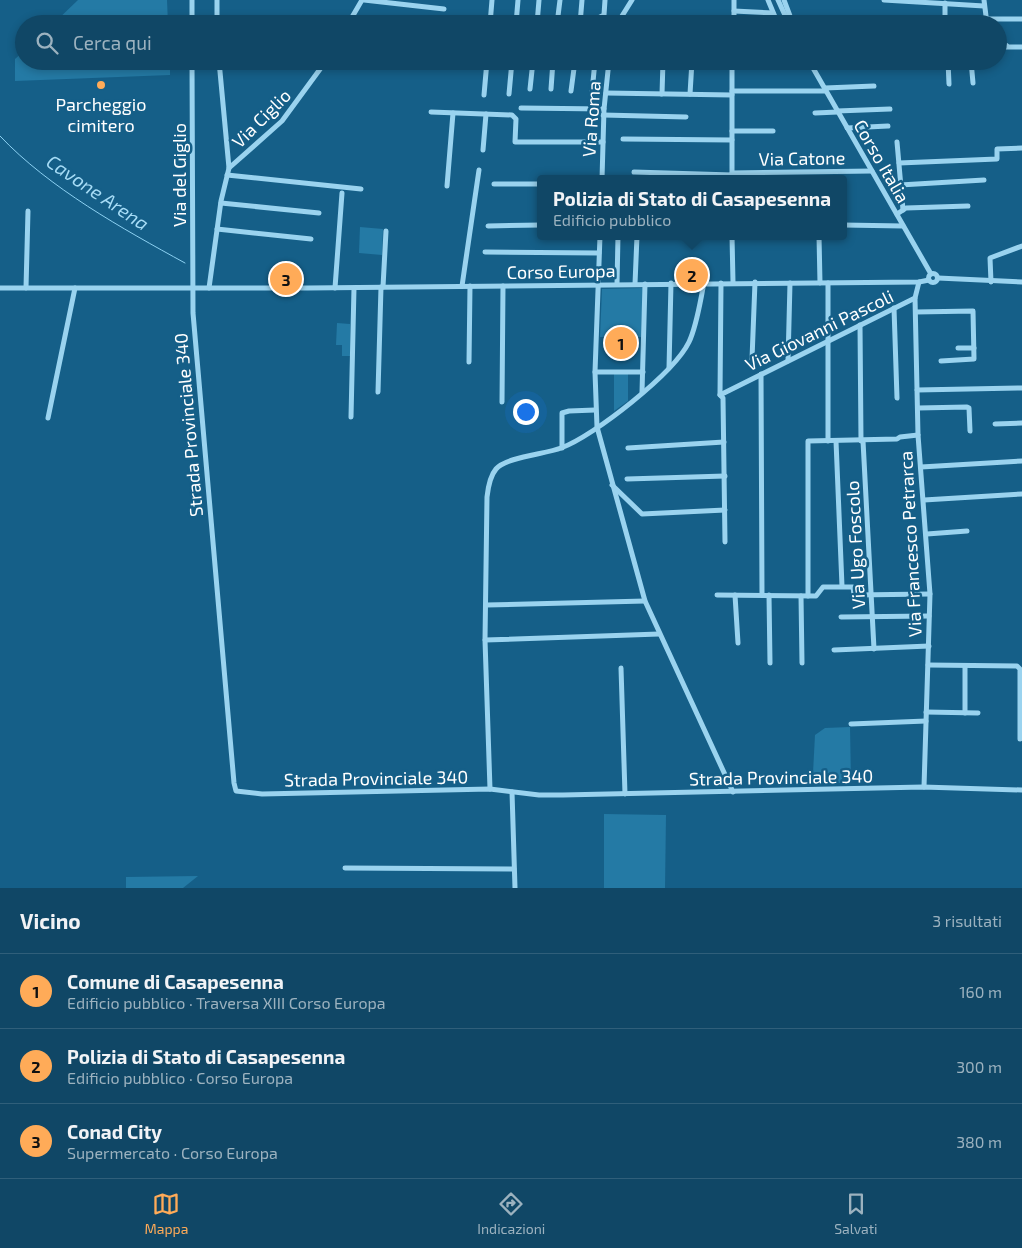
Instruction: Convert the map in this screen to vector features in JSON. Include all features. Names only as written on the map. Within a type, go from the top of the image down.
[{"type":"street","points":[[192,0],[192,15]]},
{"type":"street","points":[[217,0],[217,15]]},
{"type":"street","points":[[354,15],[363,0],[444,9]]},
{"type":"street","points":[[491,15],[492,0]]},
{"type":"street","points":[[517,15],[518,0]]},
{"type":"street","points":[[538,15],[539,0]]},
{"type":"street","points":[[558,15],[560,0]]},
{"type":"street","points":[[581,15],[582,0]]},
{"type":"street","points":[[604,15],[605,0]]},
{"type":"street","points":[[623,15],[632,0]]},
{"type":"street","points":[[734,0],[734,15]]},
{"type":"street","points":[[734,11],[773,13],[768,0]]},
{"type":"street","points":[[778,0],[785,15]]},
{"type":"street","points":[[784,0],[790,15]]},
{"type":"street","points":[[884,0],[984,3]]},
{"type":"street","points":[[945,3],[945,15]]},
{"type":"street","points":[[1007,20],[1022,19]]},
{"type":"street","points":[[1007,46],[1022,47]]},
{"type":"street","name":"Via del Giglio","points":[[192,70],[193,288]]},
{"type":"street","name":"Via Ciglio","points":[[209,288],[221,203],[229,168],[220,70]]},
{"type":"street","name":"Via Ciglio","points":[[229,168],[282,121],[320,70]]},
{"type":"street","points":[[484,95],[486,70]]},
{"type":"street","points":[[509,94],[511,70]]},
{"type":"street","points":[[530,89],[532,70]]},
{"type":"street","points":[[551,89],[553,70]]},
{"type":"street","points":[[572,91],[574,70]]},
{"type":"street","points":[[592,92],[594,70]]},
{"type":"street","name":"Via Roma","points":[[602,175],[602,142],[608,70]]},
{"type":"street","points":[[662,94],[663,70]]},
{"type":"street","points":[[690,94],[691,70]]},
{"type":"street","points":[[732,70],[732,175]]},
{"type":"street","name":"Corso Italia","points":[[815,70],[897,214],[930,277]]},
{"type":"street","points":[[948,70],[949,84]]},
{"type":"street","points":[[972,70],[973,83]]},
{"type":"street","points":[[606,93],[732,93],[874,86]]},
{"type":"street","points":[[521,108],[686,118]]},
{"type":"street","points":[[815,113],[890,109]]},
{"type":"street","points":[[431,112],[515,116],[515,142],[602,142]]},
{"type":"street","points":[[447,186],[453,113]]},
{"type":"street","points":[[483,150],[486,114]]},
{"type":"street","points":[[847,128],[888,126]]},
{"type":"street","points":[[732,131],[773,131]]},
{"type":"street","points":[[623,139],[732,140]]},
{"type":"street","points":[[897,142],[903,210]]},
{"type":"street","points":[[899,163],[997,159],[996,149],[1022,148]]},
{"type":"street","points":[[462,286],[479,170]]},
{"type":"street","name":"Via Catone","points":[[760,175],[872,171]]},
{"type":"street","name":"Via Catone","points":[[634,172],[708,175]]},
{"type":"street","points":[[227,175],[361,190]]},
{"type":"street","points":[[900,185],[984,180]]},
{"type":"street","points":[[494,184],[537,184]]},
{"type":"street","points":[[335,288],[342,193]]},
{"type":"street","points":[[221,203],[319,213]]},
{"type":"street","points":[[897,214],[903,210],[968,206]]},
{"type":"street","points":[[26,288],[28,211]]},
{"type":"street","points":[[488,226],[537,225]]},
{"type":"street","points":[[847,225],[903,226]]},
{"type":"street","points":[[217,229],[311,239]]},
{"type":"street","points":[[378,392],[386,231]]},
{"type":"street","points":[[600,240],[595,372],[597,426],[611,484],[645,601],[733,792]]},
{"type":"street","points":[[617,284],[618,240]]},
{"type":"street","points":[[635,284],[637,240]]},
{"type":"street","points":[[732,240],[733,282]]},
{"type":"street","points":[[819,240],[820,283]]},
{"type":"street","points":[[991,282],[990,258],[1022,246]]},
{"type":"street","points":[[484,252],[599,253]]},
{"type":"street","points":[[930,277],[936,274],[938,278],[1022,282]]},
{"type":"street","name":"Corso Europa","points":[[0,288],[354,288],[733,282],[919,282],[930,277]]},
{"type":"street","points":[[752,359],[755,282]]},
{"type":"street","points":[[788,361],[790,282]]},
{"type":"street","name":"Via Giovanni Pascoli","points":[[720,395],[915,298],[919,282]]},
{"type":"street","points":[[490,788],[485,640],[487,497],[489,483],[496,468],[506,463],[562,448],[597,426],[642,392],[669,368],[689,342],[704,283]]},
{"type":"street","points":[[721,283],[720,395],[723,398],[726,542]]},
{"type":"street","points":[[828,283],[828,441]]},
{"type":"street","points":[[642,392],[645,284]]},
{"type":"street","points":[[669,368],[671,284]]},
{"type":"street","points":[[469,362],[470,286]]},
{"type":"street","points":[[502,402],[503,286]]},
{"type":"street","points":[[48,418],[75,288]]},
{"type":"street","name":"Strada Provinciale 340","points":[[193,288],[201,419],[236,791],[262,794],[490,788],[539,794],[625,794],[924,788],[1022,790]]},
{"type":"street","points":[[351,417],[354,288]]},
{"type":"street","name":"Via Francesco Petrarca","points":[[915,298],[918,436],[930,594],[924,788]]},
{"type":"street","points":[[894,308],[897,398]]},
{"type":"street","points":[[916,312],[973,311],[974,361],[941,361]]},
{"type":"street","name":"Via Ugo Foscolo","points":[[860,325],[862,441],[874,649]]},
{"type":"street","points":[[958,348],[974,348]]},
{"type":"street","points":[[595,372],[643,372]]},
{"type":"street","points":[[761,374],[762,595]]},
{"type":"street","points":[[917,390],[1022,388]]},
{"type":"street","points":[[918,408],[967,407],[969,408],[970,415],[970,431]]},
{"type":"street","points":[[562,448],[562,413],[569,410],[595,410]]},
{"type":"street","points":[[995,424],[1022,424]]},
{"type":"street","points":[[808,596],[808,441],[862,441],[918,436]]},
{"type":"street","points":[[836,441],[842,586]]},
{"type":"street","points":[[628,448],[724,442]]},
{"type":"street","points":[[921,467],[1022,461]]},
{"type":"street","points":[[627,479],[725,476]]},
{"type":"street","points":[[611,484],[642,514],[725,510]]},
{"type":"street","points":[[924,500],[1022,494]]},
{"type":"street","points":[[926,534],[967,531]]},
{"type":"street","points":[[717,595],[808,596],[820,593],[823,587],[842,586],[853,587],[854,595],[930,594]]},
{"type":"street","points":[[735,595],[738,643]]},
{"type":"street","points":[[769,595],[770,663]]},
{"type":"street","points":[[802,596],[802,663]]},
{"type":"street","points":[[486,605],[645,601]]},
{"type":"street","points":[[841,617],[929,616]]},
{"type":"street","points":[[485,640],[659,634]]},
{"type":"street","points":[[834,650],[929,646]]},
{"type":"street","points":[[928,665],[1020,666],[1020,739]]},
{"type":"street","points":[[964,666],[964,713]]},
{"type":"street","points":[[621,668],[625,794]]},
{"type":"street","points":[[926,712],[978,713]]},
{"type":"street","points":[[851,724],[926,722]]},
{"type":"street","points":[[512,792],[515,888]]},
{"type":"street","points":[[345,868],[514,869]]},
{"type":"shaded area","points":[[78,0],[167,0],[168,15],[62,15]]},
{"type":"shaded area","points":[[15,70],[170,70],[170,75],[15,81]]},
{"type":"shaded area","points":[[360,227],[383,229],[382,255],[359,253]]},
{"type":"shaded area","points":[[643,288],[641,337],[600,337],[602,289]]},
{"type":"shaded area","points":[[337,323],[350,324],[350,356],[342,356],[342,345],[336,345]]},
{"type":"shaded area","points":[[614,374],[628,374],[628,401],[614,411]]},
{"type":"shaded area","points":[[850,727],[851,783],[819,783],[813,773],[815,735],[825,728]]},
{"type":"shaded area","points":[[604,814],[666,815],[665,888],[604,888]]},
{"type":"shaded area","points":[[198,876],[183,888],[126,888],[126,877]]},
{"type":"waterway","name":"Cavone Arena","points":[[0,136],[19,155],[64,190],[112,222],[185,263]]},
{"type":"place","name":"Parcheggio cimitero","points":[[101,85]]},
{"type":"place","name":"Polizia di Stato di Casapesenna","points":[[692,275]]},
{"type":"place","name":"Conad City","points":[[286,279]]},
{"type":"place","name":"Comune di Casapesenna","points":[[621,343]]}]
